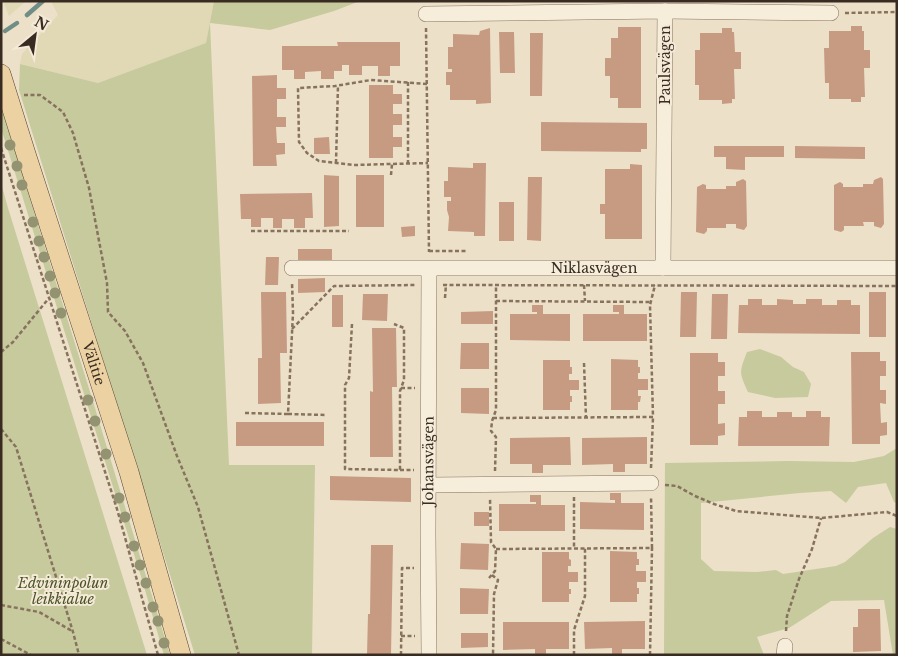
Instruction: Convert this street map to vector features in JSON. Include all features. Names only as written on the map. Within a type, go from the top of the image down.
[{"type":"main road","name":"Välitie","points":[[1,74],[129,472],[181,655]]},
{"type":"street","points":[[665,11],[831,12]]},
{"type":"street","name":"Paulsvägen","points":[[426,14],[665,11],[663,268]]},
{"type":"street","name":"Niklasvägen","points":[[292,268],[897,268]]},
{"type":"street","name":"Johansvägen","points":[[429,268],[429,655]]},
{"type":"street","points":[[428,485],[651,483]]},
{"type":"path","points":[[831,12],[897,12]]},
{"type":"path","points":[[426,14],[429,268]]},
{"type":"path","points":[[427,84],[371,80],[298,88],[299,142],[307,153],[319,161],[354,165],[428,163]]},
{"type":"path","points":[[408,82],[408,164]]},
{"type":"path","points":[[336,163],[338,85]]},
{"type":"path","points":[[8,95],[40,95],[63,112],[73,133],[91,198],[107,282],[108,312],[125,331],[143,363],[198,507],[239,655]]},
{"type":"path","points":[[1,148],[117,509],[158,655]]},
{"type":"path","points":[[392,164],[392,175]]},
{"type":"path","points":[[251,231],[348,232]]},
{"type":"path","points":[[288,414],[293,313],[292,268]]},
{"type":"path","points":[[488,578],[495,571],[496,549],[491,542],[490,484],[496,471],[496,437],[491,431],[496,410],[496,285]]},
{"type":"path","points":[[584,285],[584,302]]},
{"type":"path","points":[[650,655],[653,417],[650,302],[654,285]]},
{"type":"path","points":[[292,329],[334,286],[897,286]]},
{"type":"path","points":[[1,352],[13,342],[49,298]]},
{"type":"path","points":[[496,301],[650,302]]},
{"type":"path","points":[[352,324],[349,378],[345,385],[345,469],[400,470],[400,391],[404,380],[404,328],[394,324]]},
{"type":"path","points":[[491,334],[496,334]]},
{"type":"path","points":[[584,363],[586,418]]},
{"type":"path","points":[[245,413],[327,415]]},
{"type":"path","points":[[493,418],[653,417]]},
{"type":"path","points":[[1,429],[16,447],[79,655]]},
{"type":"path","points":[[651,483],[677,486],[694,496],[736,511],[821,518],[887,512],[897,516]]},
{"type":"path","points":[[574,492],[574,548]]},
{"type":"path","points":[[784,650],[787,616],[799,579],[812,549],[821,518]]},
{"type":"path","points":[[574,655],[574,630],[585,596],[585,548]]},
{"type":"path","points":[[496,549],[652,548]]},
{"type":"path","points":[[401,655],[402,568],[428,568]]},
{"type":"path","points":[[492,575],[498,580],[494,594],[493,655]]},
{"type":"path","points":[[1,605],[40,612],[73,632]]},
{"type":"path","points":[[1,639],[31,655]]},
{"type":"shaded area","points":[[3,1],[26,1],[9,16]]},
{"type":"shaded area","points":[[51,1],[214,1],[206,43],[98,83],[20,64],[22,54],[58,15]]},
{"type":"green space","points":[[214,1],[360,1],[334,11],[270,30],[210,23],[229,465],[315,465],[312,655],[195,655],[19,90],[20,64],[98,83],[206,43]]},
{"type":"green space","points":[[1,106],[170,655],[164,655],[1,128]]},
{"type":"green space","name":"Edvininpolun leikkialue","points":[[1,183],[8,208],[147,655],[1,655]]},
{"type":"green space","points":[[760,349],[781,357],[793,367],[804,372],[811,384],[808,397],[775,398],[748,392],[741,372],[743,364],[747,352]]},
{"type":"green space","points":[[897,448],[897,503],[894,502],[886,483],[858,487],[846,503],[831,491],[701,503],[701,559],[714,571],[757,572],[776,570],[783,574],[836,566],[845,562],[873,538],[890,527],[897,529],[897,655],[893,655],[884,600],[831,601],[789,628],[757,637],[764,655],[664,655],[665,463],[854,462],[884,456]]},
{"type":"building","points":[[851,26],[862,26],[862,31],[864,31],[864,50],[870,50],[870,68],[864,68],[865,97],[861,97],[861,102],[851,102],[851,99],[829,99],[829,83],[825,83],[824,48],[829,48],[829,31],[851,31]]},
{"type":"building","points":[[618,27],[641,27],[641,108],[618,108],[618,98],[610,98],[610,76],[605,76],[605,58],[611,58],[611,38],[618,38]]},
{"type":"building","points":[[490,28],[491,103],[476,104],[476,100],[450,100],[450,85],[446,85],[446,72],[452,72],[452,69],[448,69],[448,47],[453,47],[453,34],[479,35],[480,31]]},
{"type":"building","points":[[722,28],[732,28],[732,32],[734,32],[735,52],[741,52],[741,69],[734,69],[735,99],[732,99],[732,103],[722,104],[722,100],[699,100],[699,85],[695,85],[695,50],[700,50],[700,33],[722,33]]},
{"type":"building","points":[[499,32],[514,32],[515,73],[500,73]]},
{"type":"building","points":[[530,33],[543,33],[542,96],[530,96]]},
{"type":"building","points":[[337,42],[400,42],[400,66],[390,66],[390,76],[378,76],[378,66],[362,66],[362,75],[349,75],[349,65],[342,65],[342,71],[334,71],[334,79],[321,79],[321,71],[305,72],[305,79],[294,79],[294,70],[282,70],[282,46],[338,46]]},
{"type":"building","points":[[277,75],[277,88],[286,88],[286,99],[277,99],[277,117],[286,117],[286,127],[276,127],[277,143],[285,143],[285,154],[276,155],[277,166],[253,166],[252,76]]},
{"type":"building","points":[[369,85],[393,85],[393,94],[402,94],[402,104],[393,104],[393,114],[402,114],[402,125],[393,125],[393,137],[402,137],[402,147],[393,147],[393,158],[369,158]]},
{"type":"building","points":[[541,122],[647,123],[647,149],[641,149],[641,152],[541,151]]},
{"type":"building","points":[[329,137],[330,154],[314,154],[314,138]]},
{"type":"building","points":[[714,146],[784,146],[784,157],[745,157],[745,170],[726,169],[726,157],[714,157]]},
{"type":"building","points":[[795,146],[865,147],[865,159],[795,158]]},
{"type":"building","points":[[473,163],[486,163],[485,236],[474,236],[474,232],[448,231],[447,201],[451,201],[451,197],[444,197],[444,181],[448,181],[448,167],[473,168]]},
{"type":"building","points":[[630,164],[642,165],[642,239],[605,239],[605,214],[600,214],[600,204],[605,204],[605,169],[630,169]]},
{"type":"building","points":[[324,175],[339,176],[339,226],[324,227]]},
{"type":"building","points":[[356,175],[384,175],[384,227],[356,227]]},
{"type":"building","points":[[528,177],[542,177],[541,241],[527,240]]},
{"type":"building","points":[[881,177],[883,179],[884,224],[881,228],[874,226],[874,222],[863,222],[864,226],[844,226],[844,230],[841,232],[834,230],[834,185],[840,182],[843,184],[843,187],[863,187],[863,184],[873,184],[874,180]]},
{"type":"building","points":[[743,179],[746,181],[747,226],[744,230],[736,228],[736,224],[726,224],[726,228],[707,228],[704,234],[696,232],[697,187],[703,184],[706,185],[706,189],[726,189],[726,186],[736,186],[736,182]]},
{"type":"building","points":[[312,193],[313,218],[305,218],[305,228],[294,228],[294,219],[282,219],[282,228],[273,228],[273,218],[261,218],[261,227],[251,227],[251,219],[241,219],[240,194]]},
{"type":"building","points":[[499,202],[514,202],[514,241],[499,241]]},
{"type":"building","points":[[415,226],[415,236],[402,237],[401,227]]},
{"type":"building","points":[[298,249],[332,249],[332,261],[298,262]]},
{"type":"building","points":[[266,257],[279,257],[278,285],[265,285]]},
{"type":"building","points":[[325,278],[325,292],[298,293],[298,279]]},
{"type":"building","points":[[261,292],[286,292],[287,353],[280,353],[281,403],[258,404],[258,358],[262,358]]},
{"type":"building","points":[[681,292],[697,292],[696,337],[680,337]]},
{"type":"building","points":[[869,292],[886,292],[886,337],[869,337]]},
{"type":"building","points":[[363,294],[388,294],[387,321],[362,320]]},
{"type":"building","points":[[712,294],[728,294],[727,339],[711,339]]},
{"type":"building","points":[[332,295],[343,295],[343,327],[332,327]]},
{"type":"building","points":[[748,299],[762,299],[762,305],[777,305],[777,299],[793,300],[793,304],[806,304],[806,299],[822,299],[822,305],[837,305],[837,300],[851,300],[851,305],[860,305],[860,334],[738,333],[739,305],[748,305]]},
{"type":"building","points":[[532,305],[543,305],[543,314],[570,314],[570,341],[510,340],[510,314],[537,314],[537,312],[532,312]]},
{"type":"building","points":[[613,305],[624,305],[624,314],[647,314],[647,341],[583,341],[583,314],[619,314],[619,312],[613,312]]},
{"type":"building","points":[[493,311],[493,324],[461,324],[461,312]]},
{"type":"building","points":[[372,328],[396,328],[397,387],[392,387],[393,457],[370,457],[370,391],[373,392]]},
{"type":"building","points":[[461,343],[489,343],[489,369],[460,369]]},
{"type":"building","points":[[851,352],[880,352],[880,361],[886,361],[886,376],[880,376],[880,390],[886,390],[886,404],[880,403],[881,423],[887,422],[887,435],[880,436],[880,444],[852,444]]},
{"type":"building","points":[[690,353],[718,353],[718,362],[725,362],[725,376],[718,376],[718,391],[725,391],[725,404],[718,404],[718,424],[725,423],[725,435],[718,436],[718,445],[690,445]]},
{"type":"building","points":[[611,359],[638,360],[640,373],[638,373],[638,379],[648,379],[648,390],[638,390],[638,396],[641,396],[640,402],[638,402],[638,410],[611,410]]},
{"type":"building","points":[[543,360],[570,360],[572,374],[569,374],[569,380],[579,380],[579,390],[570,390],[572,402],[570,402],[570,410],[543,410]]},
{"type":"building","points":[[461,388],[489,388],[489,414],[461,413]]},
{"type":"building","points":[[747,411],[762,411],[762,417],[777,417],[777,412],[792,412],[792,417],[806,417],[806,411],[821,411],[821,417],[830,417],[829,446],[738,446],[739,417],[747,417]]},
{"type":"building","points":[[236,422],[324,422],[324,446],[236,446]]},
{"type":"building","points":[[570,437],[571,465],[543,465],[543,473],[532,473],[532,464],[510,464],[510,438]]},
{"type":"building","points":[[647,437],[647,464],[625,464],[625,472],[613,472],[613,464],[582,465],[582,438]]},
{"type":"building","points":[[330,476],[411,478],[411,502],[330,500]]},
{"type":"building","points":[[610,493],[621,493],[621,503],[644,503],[644,530],[580,529],[580,502],[615,503],[615,500],[610,500]]},
{"type":"building","points":[[530,495],[541,495],[541,505],[565,505],[565,531],[499,531],[499,504],[536,504],[536,502],[530,502]]},
{"type":"building","points":[[474,512],[489,512],[489,526],[474,526]]},
{"type":"building","points":[[461,543],[489,544],[488,570],[460,569]]},
{"type":"building","points":[[371,545],[393,545],[391,655],[367,655],[368,614],[370,614]]},
{"type":"building","points":[[610,551],[637,552],[639,565],[636,565],[636,571],[646,571],[646,582],[637,582],[639,594],[637,594],[637,602],[610,602]]},
{"type":"building","points":[[542,552],[569,552],[571,566],[568,566],[568,572],[578,572],[578,582],[569,582],[571,594],[569,594],[569,602],[542,602]]},
{"type":"building","points":[[460,588],[489,589],[488,614],[460,614]]},
{"type":"building","points":[[858,609],[880,609],[881,651],[853,652],[853,627],[858,627]]},
{"type":"building","points":[[645,621],[645,649],[622,649],[622,655],[612,655],[612,648],[585,649],[584,622]]},
{"type":"building","points":[[503,622],[569,622],[569,649],[546,649],[546,655],[535,655],[535,649],[503,650]]},
{"type":"building","points":[[461,633],[488,633],[488,647],[461,648]]},
{"type":"waterway","points":[[27,15],[43,1]]},
{"type":"waterway","points":[[5,31],[17,23]]}]
